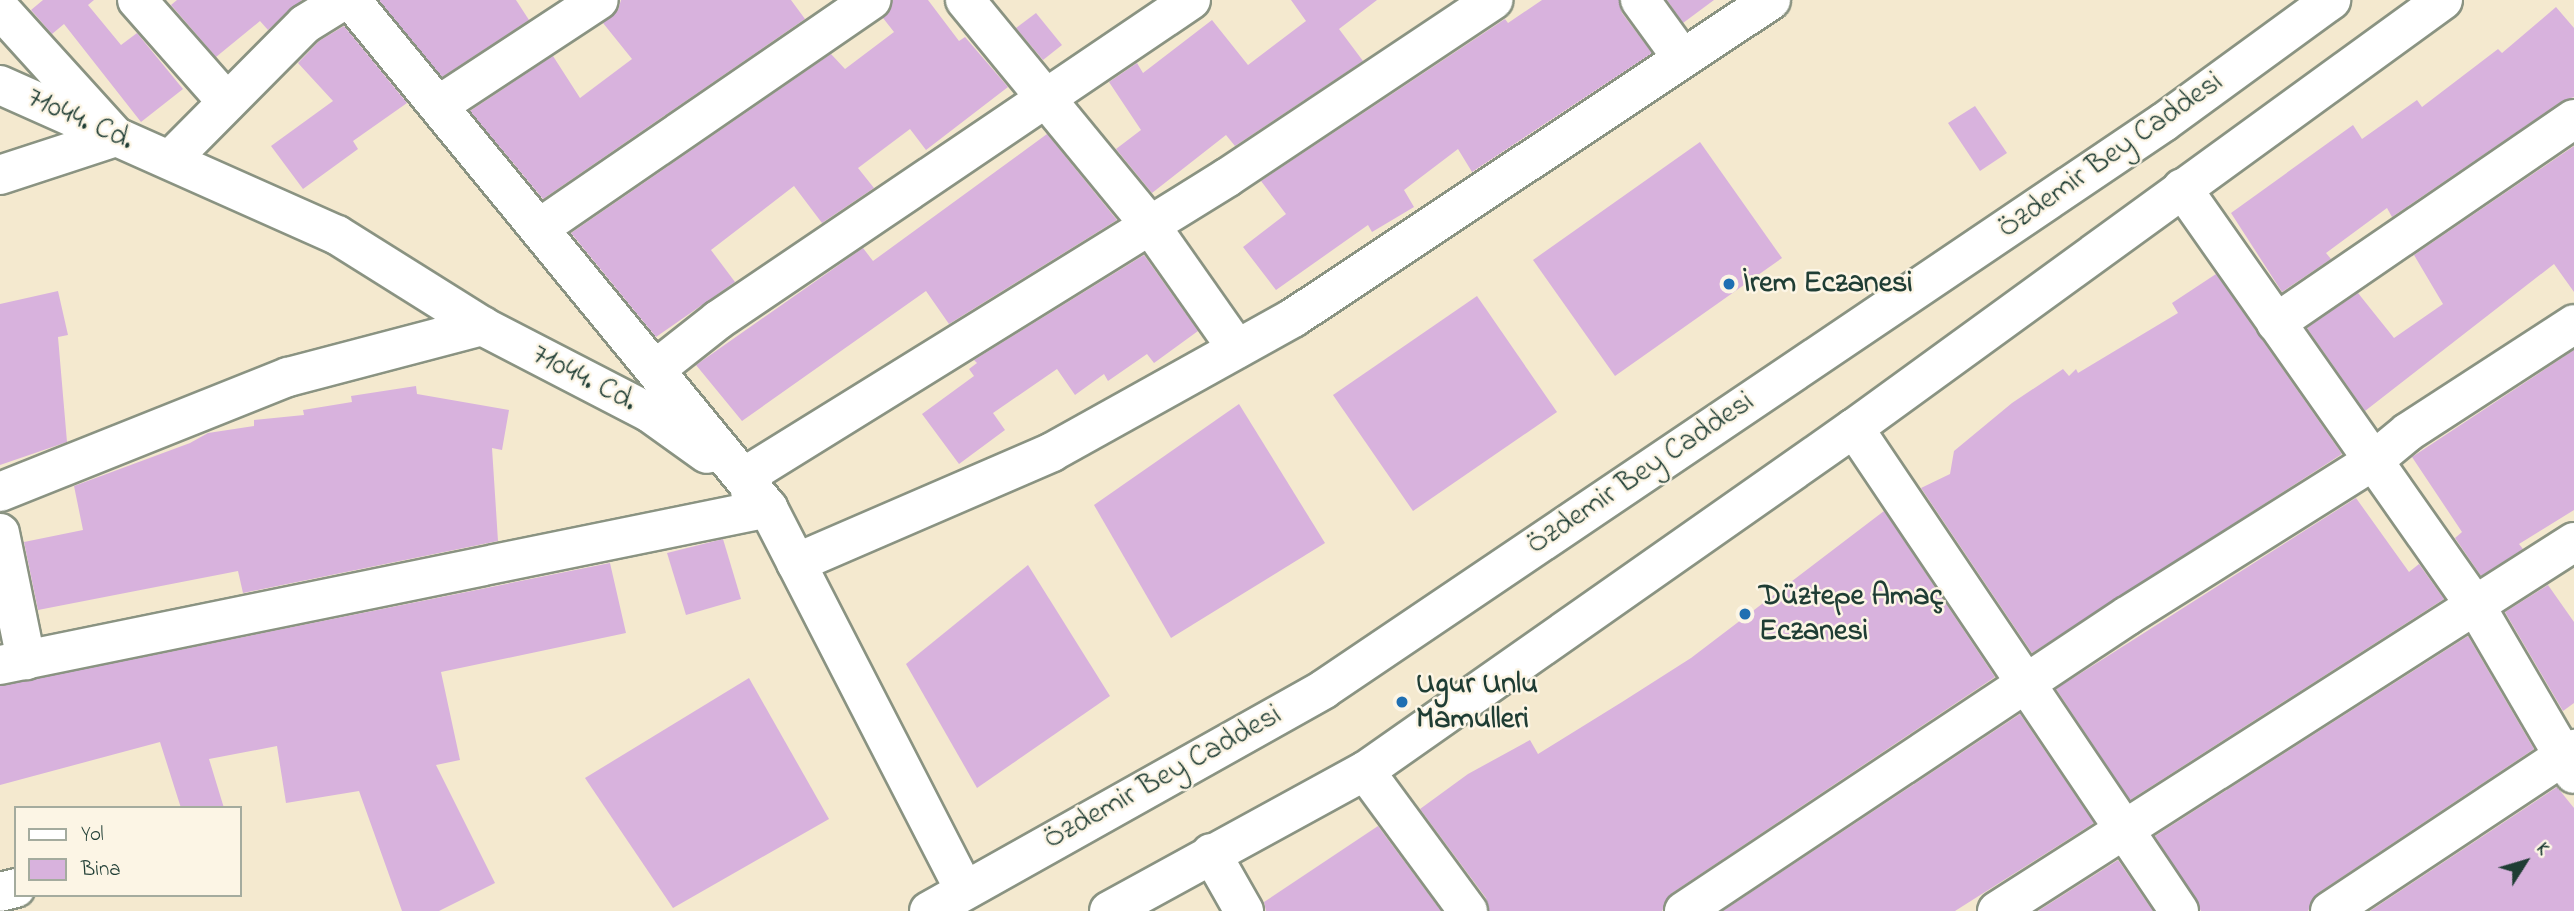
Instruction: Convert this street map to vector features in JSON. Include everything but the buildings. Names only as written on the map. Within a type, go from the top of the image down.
[{"type":"street","points":[[137,0],[227,102]]},
{"type":"street","points":[[171,159],[305,24],[344,0]]},
{"type":"street","points":[[0,533],[13,662],[768,508],[541,228],[351,0]]},
{"type":"street","points":[[439,105],[599,0]]},
{"type":"street","points":[[541,228],[871,0]]},
{"type":"street","points":[[965,0],[1150,225],[1237,349]]},
{"type":"street","points":[[656,369],[718,320],[1047,100],[1191,0]]},
{"type":"street","points":[[744,477],[1150,225],[1493,0]]},
{"type":"street","points":[[1640,0],[1682,58]]},
{"type":"street","points":[[796,563],[1052,452],[1293,318],[1771,0]]},
{"type":"street","name":"Özdemir Bey Caddesi","points":[[929,911],[1324,688],[2164,122],[2331,0]]},
{"type":"street","points":[[1109,911],[1365,771],[1854,428],[2443,0]]},
{"type":"street","points":[[0,9],[116,136],[0,175]]},
{"type":"street","name":"71044. Cd.","points":[[0,85],[337,234],[482,326],[650,413],[705,452],[768,508],[964,889]]},
{"type":"street","points":[[2276,323],[2574,119]]},
{"type":"street","points":[[2182,188],[2477,608],[2570,760],[2330,911]]},
{"type":"street","points":[[1684,911],[2025,683],[2373,461],[2408,432],[2574,324]]},
{"type":"street","points":[[0,492],[288,377],[482,326]]},
{"type":"street","points":[[1854,428],[2179,911]]},
{"type":"street","points":[[1997,911],[2477,608],[2574,542]]},
{"type":"street","points":[[1365,771],[1468,911]]},
{"type":"street","points":[[1211,853],[1244,911]]},
{"type":"place","name":"İrem Eczanesi","points":[[1729,284]]},
{"type":"place","name":"Düztepe Amaç Eczanesi","points":[[1745,614]]},
{"type":"place","name":"Ugur Unlu Mamulleri","points":[[1402,702]]}]
